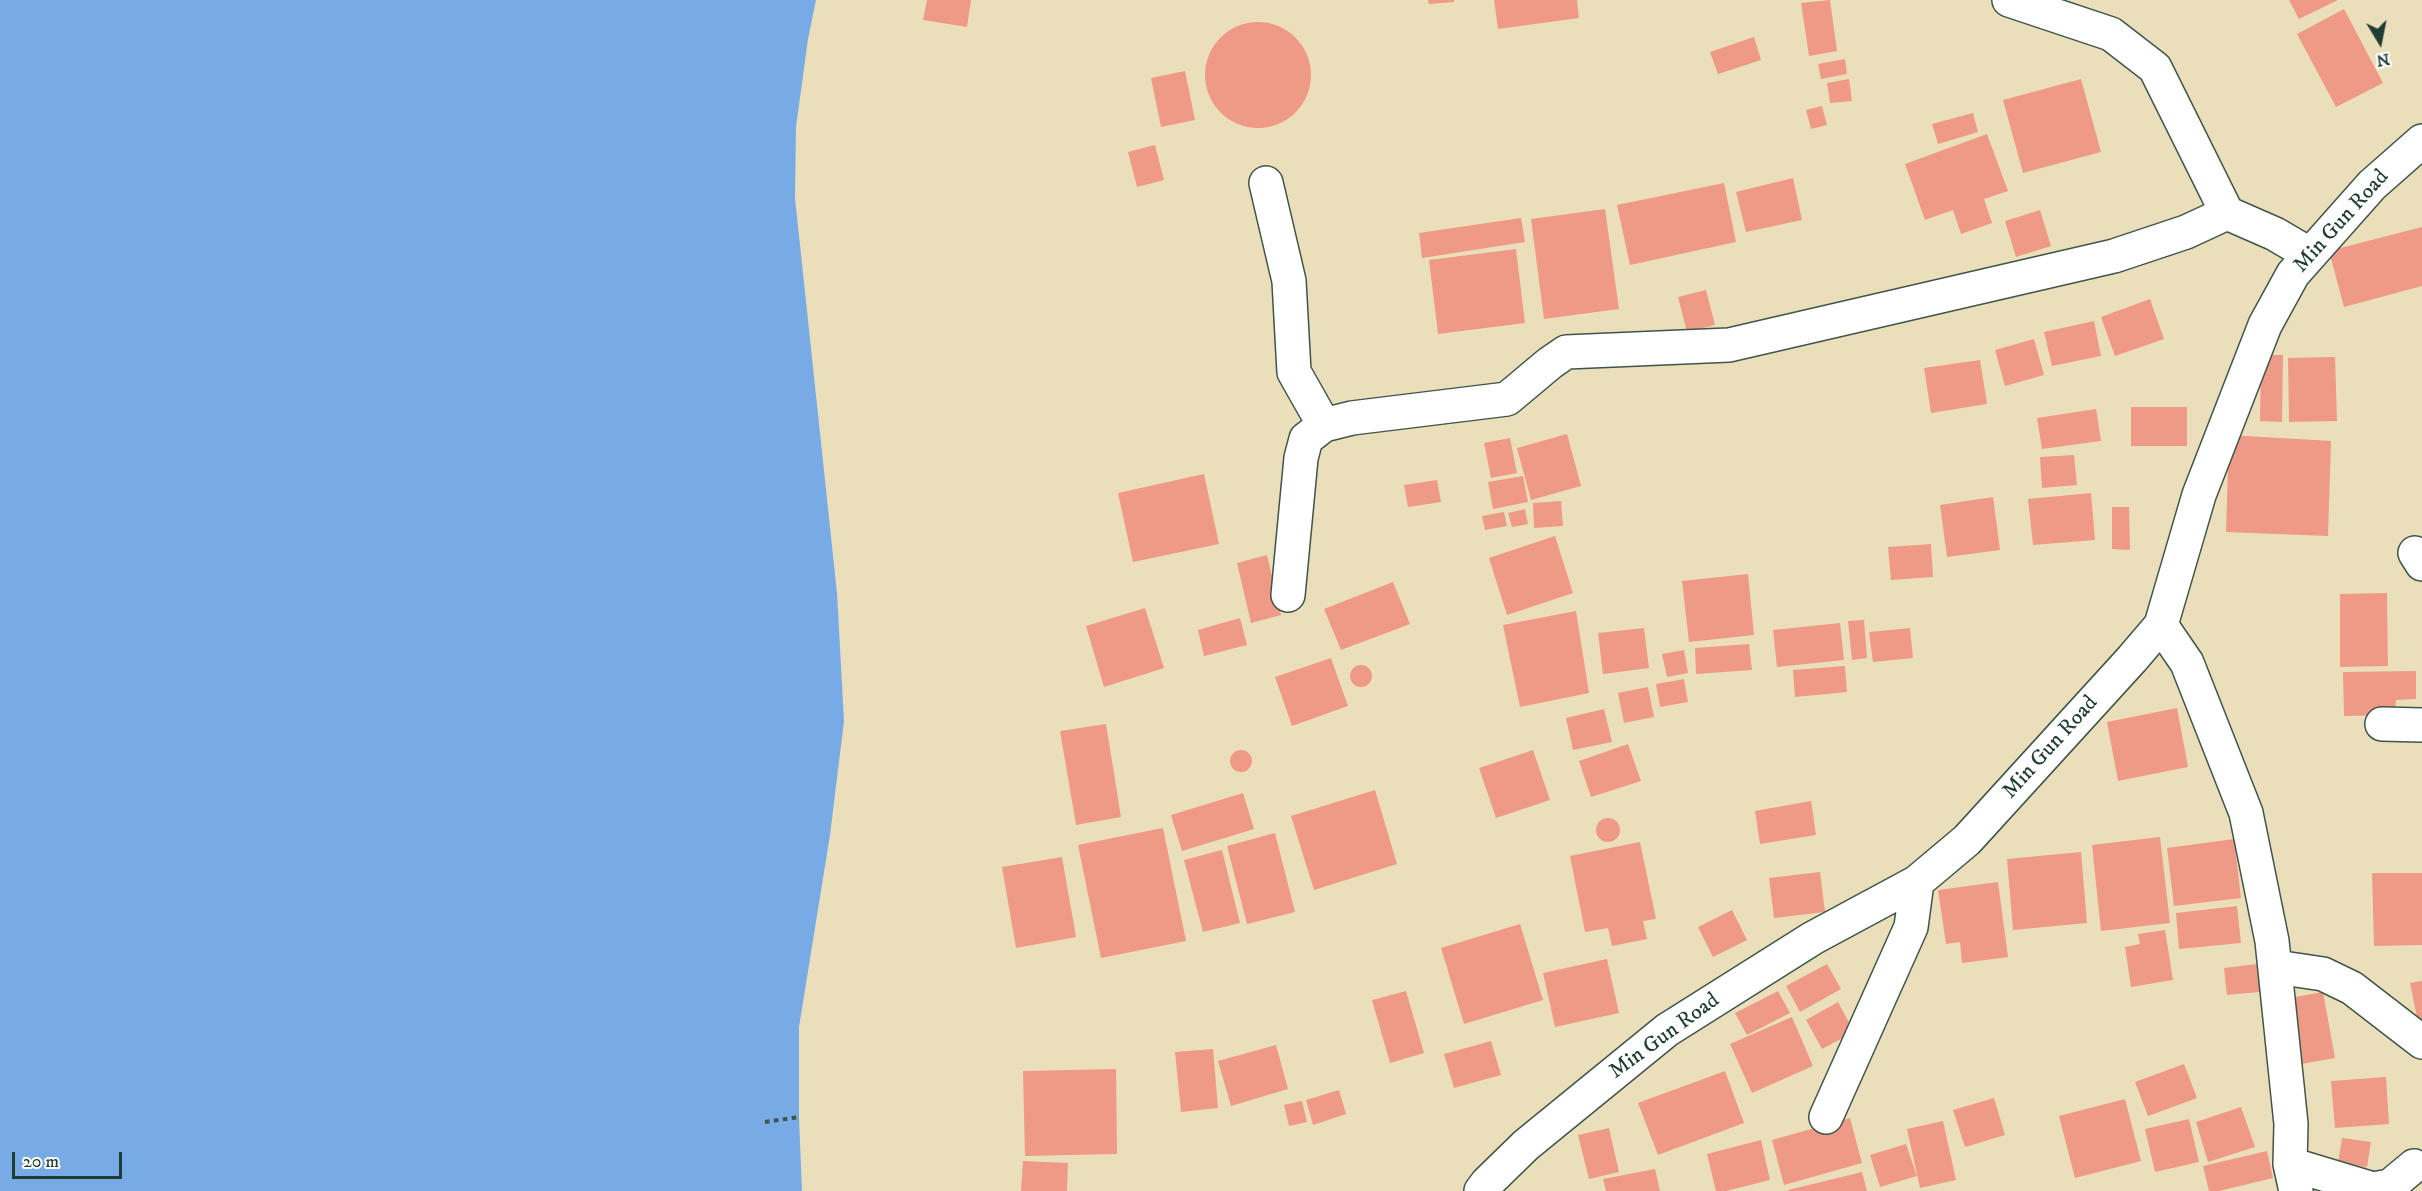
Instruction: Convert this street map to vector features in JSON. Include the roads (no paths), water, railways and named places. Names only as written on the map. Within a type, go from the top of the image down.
[{"type":"street","points":[[2009,0],[2111,34],[2155,68],[2227,213],[2275,234],[2309,254]]},
{"type":"street","name":"Min Gun Road","points":[[1481,1191],[1526,1145],[1667,1030],[1813,938],[1917,882],[1967,840],[2160,625],[2199,495],[2265,325],[2293,274],[2309,254],[2372,185],[2422,141]]},
{"type":"street","points":[[1266,183],[1289,281],[1294,372],[1324,425]]},
{"type":"street","points":[[1288,595],[1301,458],[1306,439],[1324,425],[1352,418],[1507,399],[1566,352],[1729,345],[2114,256],[2186,232],[2227,213]]},
{"type":"street","points":[[2160,625],[2187,663],[2246,813],[2276,967],[2291,1124],[2293,1178],[2373,1189],[2390,1185],[2414,1166]]},
{"type":"street","points":[[2382,724],[2422,725]]},
{"type":"street","points":[[1826,1117],[1911,927],[1917,882]]},
{"type":"street","points":[[2276,967],[2323,974],[2352,988],[2422,1042]]},
{"type":"water","points":[[0,0],[816,0],[808,39],[796,127],[795,198],[837,593],[844,721],[830,835],[799,1027],[802,1191],[0,1191]]}]
